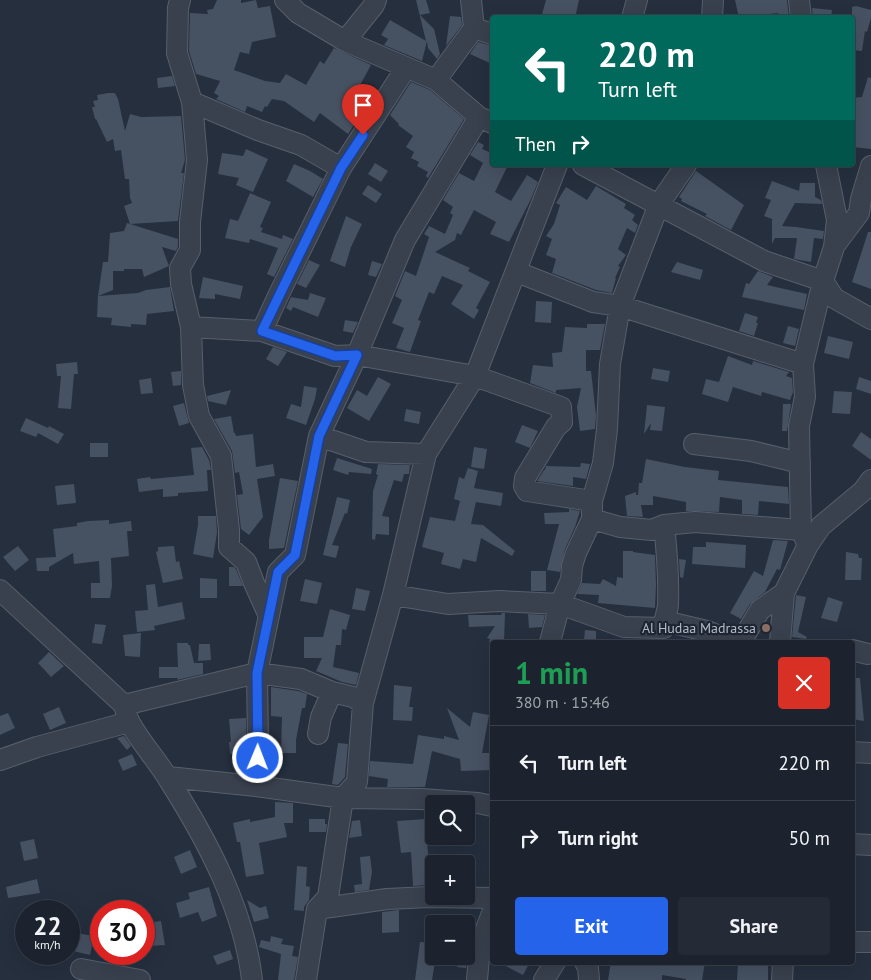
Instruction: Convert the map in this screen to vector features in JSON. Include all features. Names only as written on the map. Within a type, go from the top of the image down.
[{"type":"street","points":[[180,0],[178,8],[178,54],[192,102],[197,160],[190,222],[190,250],[180,268],[181,284],[191,328],[193,385],[200,416],[222,456],[229,547],[246,562],[268,614]]},
{"type":"street","points":[[256,786],[258,744],[257,673],[278,572],[295,555],[319,436],[357,355],[405,240],[486,120],[436,80],[345,40],[298,13],[286,0]]},
{"type":"street","points":[[345,40],[376,0]]},
{"type":"street","points":[[436,80],[483,31],[471,0]]},
{"type":"street","points":[[633,15],[637,0]]},
{"type":"street","points":[[712,15],[713,0]]},
{"type":"street","points":[[799,0],[801,15]]},
{"type":"street","points":[[262,331],[341,168],[406,68]]},
{"type":"street","points":[[192,102],[301,146],[341,168]]},
{"type":"street","points":[[834,247],[865,217],[861,198],[871,166]]},
{"type":"street","points":[[306,980],[317,909],[328,896],[343,798],[357,782],[363,703],[393,595],[426,454],[475,376],[556,167]]},
{"type":"street","points":[[587,167],[764,261],[823,281],[834,298],[871,320]]},
{"type":"street","points":[[551,640],[560,604],[571,580],[572,566],[576,553],[592,510],[603,463],[607,429],[610,364],[620,306],[659,204],[685,167]]},
{"type":"street","points":[[780,640],[784,593],[804,537],[799,426],[805,397],[803,364],[823,281],[834,247],[837,220],[826,167]]},
{"type":"street","points":[[517,272],[593,302],[620,306],[803,364]]},
{"type":"street","points":[[191,328],[262,331],[335,356],[357,355],[475,376],[561,408],[562,422],[556,426],[525,478],[524,486],[527,491],[592,510],[620,527],[652,530],[664,526],[696,522],[804,537],[868,489]]},
{"type":"street","points":[[319,436],[366,452],[426,454]]},
{"type":"street","points":[[694,444],[751,451],[800,463]]},
{"type":"street","points":[[393,595],[448,604],[498,601],[560,604],[624,626],[664,628],[668,608],[668,560],[664,526]]},
{"type":"street","points":[[0,590],[127,714],[168,777],[197,825],[229,893],[250,961],[252,980]]},
{"type":"street","points":[[742,640],[760,610],[784,593]]},
{"type":"street","points":[[664,621],[707,630],[729,640]]},
{"type":"street","points":[[0,760],[127,714],[257,673],[301,679],[332,692],[353,697],[363,703]]},
{"type":"street","points":[[318,734],[321,717],[332,692]]},
{"type":"street","points":[[855,752],[871,753]]},
{"type":"street","points":[[168,777],[256,786],[343,798],[430,800],[490,806]]},
{"type":"street","points":[[855,844],[871,845]]},
{"type":"street","points":[[317,909],[387,899],[429,897],[490,898]]},
{"type":"street","points":[[478,980],[480,945],[490,918]]},
{"type":"street","points":[[855,942],[871,942]]},
{"type":"street","points":[[544,980],[554,965]]},
{"type":"street","points":[[586,965],[589,980]]},
{"type":"street","points":[[782,980],[783,965]]},
{"type":"street","points":[[81,968],[140,980]]},
{"type":"building","points":[[217,0],[241,0],[241,3],[256,0],[258,8],[270,6],[276,37],[252,42],[249,54],[240,52],[234,70],[265,81],[280,83],[286,74],[306,85],[320,61],[324,64],[334,48],[371,65],[352,100],[364,109],[348,134],[320,113],[314,122],[284,101],[272,99],[262,112],[247,106],[245,112],[216,99],[219,96],[214,93],[220,81],[196,74],[189,51],[190,13],[208,14],[207,10],[213,9]]},
{"type":"building","points":[[416,0],[426,0],[430,13],[420,15],[434,29],[440,54],[437,59],[428,48],[427,41],[422,61],[384,45],[388,39],[381,35],[390,20],[426,41]]},
{"type":"building","points":[[546,0],[579,0],[576,15],[542,15]]},
{"type":"building","points":[[735,0],[787,0],[789,15],[778,15],[778,13],[738,15]]},
{"type":"building","points":[[856,6],[871,10],[871,18],[867,32],[865,31],[862,51],[855,50],[855,15],[852,15],[852,7]]},
{"type":"building","points":[[812,8],[832,10],[831,15],[813,15]]},
{"type":"building","points":[[450,16],[461,17],[462,25],[446,46]]},
{"type":"building","points":[[478,42],[490,45],[490,63],[470,54]]},
{"type":"building","points":[[172,76],[175,86],[158,88],[157,78]]},
{"type":"building","points":[[868,77],[871,78],[871,149],[855,147],[855,98],[862,97]]},
{"type":"building","points":[[411,82],[430,90],[464,119],[428,178],[426,176],[428,172],[417,166],[419,162],[411,158],[414,152],[406,147],[413,136],[398,125],[390,115]]},
{"type":"building","points":[[115,93],[118,99],[125,131],[130,114],[141,117],[181,116],[185,160],[181,173],[184,173],[178,221],[130,224],[124,206],[132,203],[129,179],[125,179],[121,150],[115,151],[113,139],[107,142],[95,119],[92,107],[95,107],[93,101],[98,100],[97,95]]},
{"type":"building","points":[[478,142],[484,145],[482,149],[489,152],[490,150],[490,167],[507,167],[495,192],[511,201],[527,175],[538,182],[509,242],[490,234],[496,222],[474,210],[461,235],[457,233],[455,240],[435,252],[470,268],[468,271],[490,282],[476,308],[479,310],[474,319],[451,304],[463,285],[442,276],[434,294],[429,292],[418,320],[421,321],[410,352],[396,348],[404,328],[392,323],[402,300],[395,296],[405,271],[416,276],[429,237],[424,234],[429,226],[445,234],[453,215],[450,213],[453,207],[443,200],[459,173],[474,181],[483,163],[470,155]]},
{"type":"building","points":[[246,149],[268,159],[253,192],[236,185],[239,178],[218,174],[222,153],[243,156]]},
{"type":"building","points":[[375,163],[388,171],[381,182],[368,174]]},
{"type":"building","points":[[294,164],[323,179],[313,197],[286,181]]},
{"type":"building","points":[[696,171],[744,205],[731,230],[705,216],[707,214],[681,201],[682,199],[679,197]]},
{"type":"building","points":[[772,181],[799,191],[800,183],[815,183],[815,197],[821,200],[822,204],[795,203],[782,226],[824,231],[823,239],[814,238],[811,262],[794,259],[797,238],[775,238],[772,244],[772,219],[764,216],[771,200],[765,198]]},
{"type":"building","points":[[368,185],[382,194],[376,203],[362,194]]},
{"type":"building","points":[[596,186],[626,204],[624,208],[635,215],[632,220],[638,225],[635,233],[627,228],[618,249],[626,255],[618,266],[620,267],[615,278],[612,293],[596,290],[552,273],[556,259],[546,255],[552,239],[546,236],[554,224],[560,205],[556,203],[566,187],[587,200]]},
{"type":"building","points":[[250,193],[271,202],[260,227],[263,228],[261,232],[282,239],[283,235],[293,239],[274,277],[267,274],[278,248],[250,239],[249,243],[225,238],[230,219],[238,221]]},
{"type":"building","points":[[346,216],[362,224],[351,247],[345,267],[330,261]]},
{"type":"building","points":[[127,223],[178,239],[178,247],[176,251],[162,247],[169,266],[144,277],[142,269],[113,271],[113,290],[98,296],[103,262],[108,262],[110,233],[124,231]]},
{"type":"building","points":[[868,232],[871,232],[871,289],[852,282]]},
{"type":"building","points":[[309,260],[320,265],[306,288],[297,284]]},
{"type":"building","points":[[372,261],[382,264],[376,277],[368,275]]},
{"type":"building","points":[[677,262],[703,270],[700,280],[671,272]]},
{"type":"building","points":[[758,271],[773,277],[767,285],[807,294],[804,310],[742,297],[746,283],[749,284]]},
{"type":"building","points":[[203,277],[243,286],[240,299],[215,294],[215,299],[199,298]]},
{"type":"building","points":[[170,287],[174,311],[147,314],[146,325],[131,324],[131,327],[111,325],[112,318],[97,317],[98,296],[138,293]]},
{"type":"building","points":[[310,293],[326,298],[318,317],[293,307],[291,311],[286,308],[291,297],[308,300]]},
{"type":"building","points":[[536,301],[552,302],[551,323],[535,322]]},
{"type":"building","points":[[745,313],[758,317],[754,336],[739,331]]},
{"type":"building","points":[[345,320],[358,322],[353,333],[343,331]]},
{"type":"building","points":[[587,324],[605,324],[600,350],[586,350],[586,371],[591,371],[596,415],[595,429],[580,431],[577,407],[581,388],[556,390],[556,393],[530,383],[533,365],[553,367],[552,353],[562,352],[565,327],[587,328]]},
{"type":"building","points":[[788,326],[799,329],[795,346],[783,343]]},
{"type":"building","points":[[828,336],[853,342],[849,359],[824,353]]},
{"type":"building","points":[[273,347],[287,352],[278,366],[266,359]]},
{"type":"building","points":[[728,356],[752,365],[753,361],[789,372],[786,376],[792,378],[793,392],[790,400],[762,392],[761,396],[733,387],[728,402],[702,394],[706,379],[719,382]]},
{"type":"building","points":[[77,362],[78,374],[74,374],[71,409],[58,408],[61,376],[57,376],[56,364]]},
{"type":"building","points":[[653,368],[670,371],[668,382],[651,379]]},
{"type":"building","points":[[181,371],[181,385],[173,386],[171,372]]},
{"type":"building","points":[[378,377],[391,384],[369,421],[347,408],[357,390],[367,396]]},
{"type":"building","points":[[859,377],[871,381],[871,394],[856,389]]},
{"type":"building","points":[[151,378],[153,393],[141,394],[139,380]]},
{"type":"building","points":[[304,386],[317,388],[306,425],[286,418],[291,404],[301,407]]},
{"type":"building","points":[[231,390],[226,405],[208,401],[207,396]]},
{"type":"building","points":[[834,391],[852,392],[850,414],[832,413]]},
{"type":"building","points":[[184,403],[189,423],[179,426],[173,406]]},
{"type":"building","points":[[783,404],[791,404],[787,431],[782,431]]},
{"type":"building","points":[[647,405],[665,407],[662,431],[650,430],[651,423],[644,434]]},
{"type":"building","points":[[406,409],[421,412],[419,424],[404,421]]},
{"type":"building","points":[[231,416],[236,436],[253,434],[256,467],[273,464],[275,476],[257,479],[263,517],[249,535],[241,529],[237,495],[243,494],[239,472],[235,473],[232,451],[214,419]]},
{"type":"building","points":[[26,418],[48,428],[49,426],[64,434],[58,444],[38,433],[36,437],[20,431]]},
{"type":"building","points":[[522,425],[538,431],[530,448],[515,442]]},
{"type":"building","points":[[861,432],[871,439],[871,460],[852,446]]},
{"type":"building","points":[[90,443],[108,443],[108,457],[90,457]]},
{"type":"building","points":[[202,447],[209,460],[211,470],[207,470],[208,491],[178,493],[178,496],[163,497],[163,489],[139,492],[137,479],[194,475],[191,448]]},
{"type":"building","points":[[474,447],[487,449],[484,469],[471,467]]},
{"type":"building","points":[[337,458],[372,469],[371,474],[349,472],[348,475],[333,470]]},
{"type":"building","points":[[646,459],[685,467],[719,471],[718,480],[788,487],[789,504],[759,501],[758,515],[742,514],[742,500],[720,497],[719,512],[686,511],[686,502],[653,496],[653,505],[641,505],[643,517],[627,516],[625,496],[636,492],[636,495],[638,495],[639,483],[642,483]]},
{"type":"building","points":[[581,463],[590,464],[586,479],[573,477],[573,486],[537,481],[546,466],[580,467]]},
{"type":"building","points":[[378,464],[410,465],[409,474],[404,474],[402,482],[394,480],[382,516],[389,517],[389,535],[376,534],[375,540],[372,539],[373,491],[378,475],[376,474]]},
{"type":"building","points":[[468,468],[478,471],[474,488],[503,493],[501,506],[476,502],[471,524],[483,525],[515,551],[512,556],[481,538],[476,562],[463,559],[460,569],[441,564],[444,553],[422,547],[430,517],[455,521],[460,501],[454,499],[459,477],[464,479]]},
{"type":"building","points":[[280,478],[298,481],[284,548],[269,549],[269,540]]},
{"type":"building","points":[[74,484],[76,503],[57,505],[55,486]]},
{"type":"building","points":[[337,497],[350,500],[347,514],[345,513],[332,545],[339,546],[336,558],[323,555]]},
{"type":"building","points":[[569,509],[580,511],[565,549],[560,572],[547,570],[559,524],[545,524],[544,513],[569,512]]},
{"type":"building","points":[[198,516],[216,516],[217,533],[213,558],[193,554]]},
{"type":"building","points":[[109,520],[109,524],[131,521],[132,531],[127,531],[129,556],[111,558],[112,586],[110,598],[91,598],[91,583],[100,583],[99,561],[74,564],[73,553],[49,567],[49,571],[37,571],[36,558],[56,557],[53,529],[77,526],[77,523],[88,521]]},
{"type":"building","points":[[773,540],[788,541],[780,570],[777,569],[765,592],[750,604],[741,619],[730,613],[754,571],[763,576]]},
{"type":"building","points":[[706,542],[746,545],[745,568],[692,564],[693,547],[706,547]]},
{"type":"building","points":[[18,546],[29,560],[15,571],[3,557]]},
{"type":"building","points":[[174,546],[176,562],[179,561],[183,579],[163,583],[156,552],[158,547]]},
{"type":"building","points":[[623,551],[655,555],[655,608],[598,603],[599,595],[577,594],[582,583],[600,584],[603,579],[616,586],[617,577],[623,578]]},
{"type":"building","points":[[846,552],[858,554],[859,558],[862,558],[861,580],[845,580]]},
{"type":"building","points":[[679,559],[686,560],[683,578],[680,577]]},
{"type":"building","points":[[229,567],[236,569],[243,586],[229,586]]},
{"type":"building","points":[[531,571],[546,571],[546,591],[531,591]]},
{"type":"building","points":[[200,578],[217,579],[217,598],[200,598]]},
{"type":"building","points":[[305,579],[322,583],[317,604],[300,601]]},
{"type":"building","points":[[155,584],[158,607],[182,602],[185,619],[154,626],[155,630],[137,632],[135,611],[148,610],[146,585]]},
{"type":"building","points":[[356,588],[370,591],[365,611],[352,609]]},
{"type":"building","points":[[796,595],[806,597],[798,632],[807,637],[806,639],[792,637]]},
{"type":"building","points":[[828,597],[843,602],[837,622],[821,618]]},
{"type":"building","points":[[330,609],[350,615],[346,630],[342,629],[341,645],[336,645],[333,667],[359,673],[356,685],[342,682],[316,671],[322,658],[304,658],[304,637],[323,637]]},
{"type":"building","points":[[505,613],[504,640],[490,640],[489,642],[490,639],[487,638],[495,626],[469,627],[468,615],[501,615]]},
{"type":"building","points":[[528,614],[545,615],[542,627],[529,628]]},
{"type":"building","points":[[95,624],[106,625],[102,644],[92,643]]},
{"type":"building","points":[[585,630],[596,631],[596,640],[584,640]]},
{"type":"building","points":[[141,633],[140,657],[125,656],[123,635]]},
{"type":"building","points":[[177,643],[188,643],[190,645],[194,663],[203,663],[203,674],[177,680],[178,678],[159,678],[159,667],[178,667]]},
{"type":"building","points":[[199,644],[210,644],[211,660],[198,661]]},
{"type":"building","points":[[49,652],[64,666],[51,677],[38,663]]},
{"type":"building","points":[[855,678],[860,678],[864,721],[855,720]]},
{"type":"building","points":[[394,685],[412,687],[409,707],[413,707],[412,721],[393,720]]},
{"type":"building","points":[[271,687],[307,694],[305,708],[302,708],[296,740],[296,753],[281,753],[282,717],[271,716]]},
{"type":"building","points":[[59,707],[66,723],[50,730],[43,714]]},
{"type":"building","points":[[447,708],[470,727],[473,712],[489,715],[482,753],[490,753],[490,770],[461,771],[460,759],[432,751],[425,787],[387,787],[388,779],[369,776],[370,761],[413,764],[418,735],[444,739],[444,736],[459,740]]},
{"type":"building","points":[[8,713],[15,728],[0,735],[0,716]]},
{"type":"building","points":[[246,718],[246,753],[230,754],[229,719]]},
{"type":"building","points":[[124,736],[131,746],[127,750],[117,738]]},
{"type":"building","points":[[338,743],[348,744],[345,777],[338,785],[332,784]]},
{"type":"building","points":[[132,754],[137,765],[123,771],[118,760]]},
{"type":"building","points":[[275,802],[293,803],[293,823],[284,823],[287,837],[259,843],[264,874],[246,877],[240,842],[237,842],[233,823],[250,819],[250,822],[275,817]]},
{"type":"building","points":[[309,819],[325,819],[325,824],[327,824],[326,832],[309,832]]},
{"type":"building","points":[[425,819],[425,845],[427,845],[428,855],[425,855],[424,864],[425,885],[413,886],[411,852],[401,853],[397,821]]},
{"type":"building","points":[[360,820],[362,836],[349,838],[352,821]]},
{"type":"building","points":[[34,839],[38,858],[24,861],[20,842]]},
{"type":"building","points":[[190,850],[197,867],[181,874],[174,857]]},
{"type":"building","points":[[370,856],[372,872],[369,890],[355,892],[354,885],[362,884],[360,857]]},
{"type":"building","points":[[297,866],[307,867],[306,886],[310,887],[309,900],[304,907],[304,911],[294,910]]},
{"type":"building","points":[[37,879],[40,893],[8,898],[6,887]]},
{"type":"building","points":[[209,887],[217,916],[202,922],[198,912],[180,918],[176,903],[190,899],[188,893]]},
{"type":"building","points":[[247,900],[260,908],[266,906],[269,918],[254,922]]},
{"type":"building","points":[[399,910],[399,932],[382,933],[382,912]]},
{"type":"building","points":[[161,921],[165,945],[155,946],[155,922]]},
{"type":"building","points":[[80,934],[90,935],[90,955],[80,953]]},
{"type":"building","points":[[271,936],[283,939],[281,944],[294,946],[292,956],[298,957],[294,980],[278,980],[281,954],[259,947],[261,940],[270,942]]},
{"type":"building","points":[[420,942],[425,942],[425,965],[434,965],[432,980],[415,980]]},
{"type":"building","points":[[230,950],[233,959],[217,965],[213,956]]},
{"type":"building","points":[[457,965],[466,965],[466,968],[457,967]]},
{"type":"building","points":[[504,965],[528,965],[523,975]]},
{"type":"building","points":[[610,965],[704,965],[702,980],[686,980],[662,975],[662,980],[608,980]]},
{"type":"building","points":[[738,965],[768,965],[768,980],[737,980]]},
{"type":"place","name":"Al Hudaa Madrassa","points":[[766,628]]},
{"type":"route","points":[[258,758],[257,673],[278,572],[295,555],[319,436],[357,355],[335,356],[262,331],[341,168],[363,135]]}]
